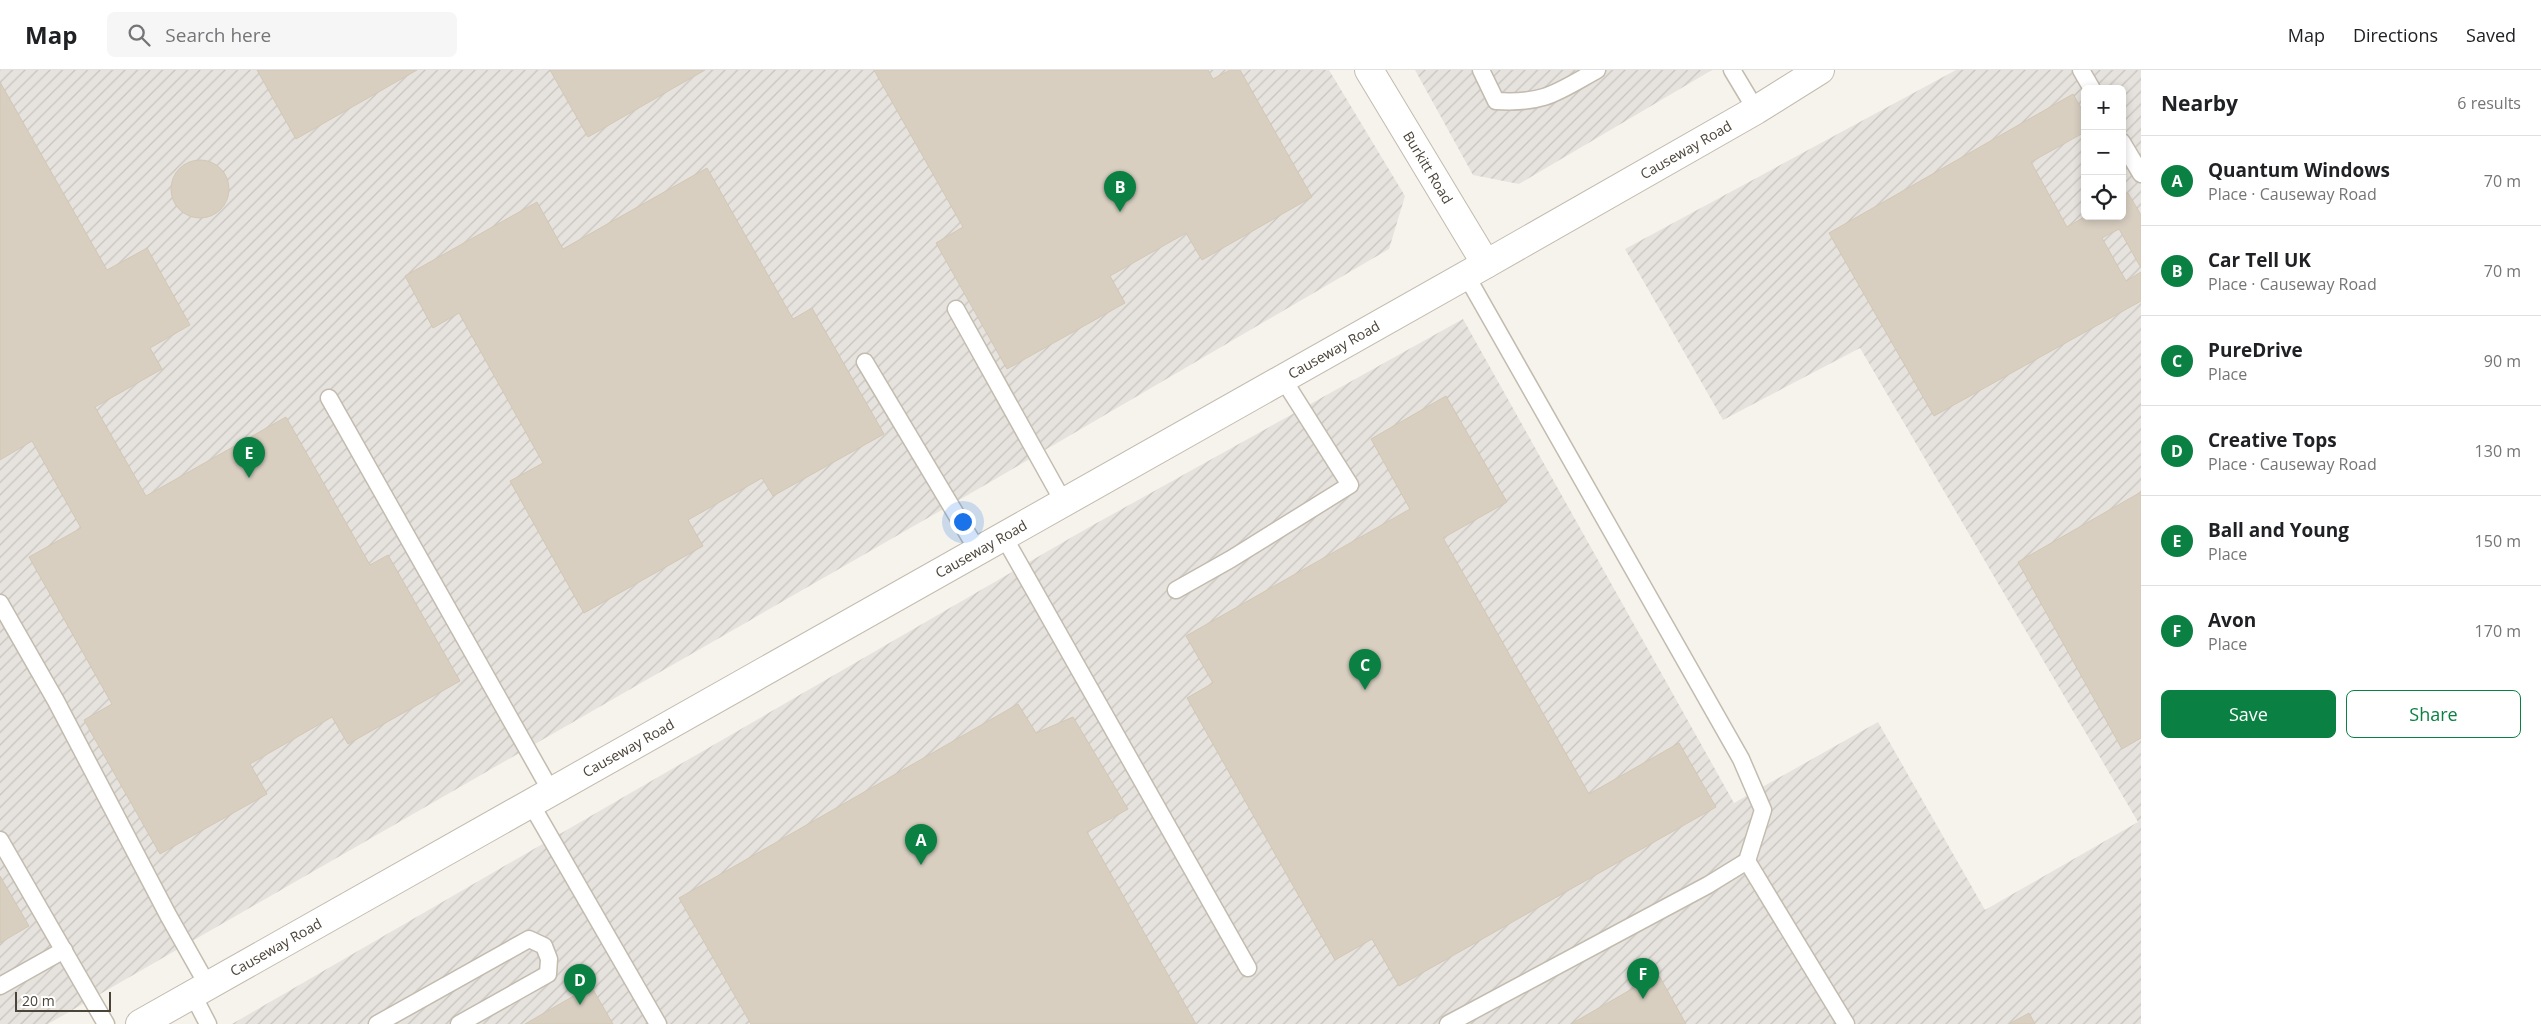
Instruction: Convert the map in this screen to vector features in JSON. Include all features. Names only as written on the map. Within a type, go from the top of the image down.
[{"type":"street","name":"Burkitt Road","points":[[1369,70],[1476,270]]},
{"type":"street","name":"Causeway Road","points":[[140,1024],[542,799],[1476,270],[1756,110],[1820,70]]},
{"type":"lane","points":[[1481,70],[1496,102],[1523,103],[1550,96],[1597,70]]},
{"type":"lane","points":[[1732,70],[1756,110]]},
{"type":"lane","points":[[2081,70],[2090,85]]},
{"type":"lane","points":[[2126,149],[2141,174]]},
{"type":"lane","points":[[1448,1024],[1708,884],[1747,861],[1763,810],[1741,759],[1476,270]]},
{"type":"lane","points":[[956,309],[1064,502]]},
{"type":"lane","points":[[865,362],[978,551]]},
{"type":"lane","points":[[1176,590],[1231,559],[1350,485],[1283,379]]},
{"type":"lane","points":[[329,398],[542,799],[658,1024]]},
{"type":"lane","points":[[1004,537],[1248,968]]},
{"type":"lane","points":[[0,603],[56,701],[168,915],[200,990],[208,1024]]},
{"type":"lane","points":[[0,840],[106,1024]]},
{"type":"lane","points":[[1747,861],[1846,1024]]},
{"type":"lane","points":[[377,1024],[529,939],[544,946],[549,959],[548,974],[459,1024]]},
{"type":"lane","points":[[0,986],[64,950]]},
{"type":"shaded area","points":[[0,70],[1329,70],[1405,196],[1389,249],[992,481],[48,1024],[0,1024]]},
{"type":"shaded area","points":[[1415,70],[1712,70],[1519,184],[1473,175]]},
{"type":"shaded area","points":[[1956,70],[2141,70],[2141,1024],[232,1024],[1086,529],[1463,319],[1734,803],[1878,722],[1985,910],[2138,822],[1860,348],[1723,420],[1625,249]]},
{"type":"building","points":[[257,70],[417,70],[296,139]]},
{"type":"building","points":[[550,70],[705,70],[588,137]]},
{"type":"building","points":[[874,70],[1208,70],[1213,79],[1230,70],[1240,70],[1312,197],[1202,260],[1186,233],[1110,276],[1125,303],[1007,369],[936,243],[963,227]]},
{"type":"building","points":[[0,82],[107,270],[147,248],[190,325],[150,348],[162,369],[95,407],[146,496],[286,417],[370,565],[388,555],[460,681],[348,744],[332,717],[250,764],[267,794],[160,854],[84,720],[112,704],[29,557],[81,528],[32,441],[0,460]]},
{"type":"building","points":[[2073,94],[2081,108],[2081,134],[2031,162],[2067,227],[2081,219],[2126,220],[2126,194],[2128,193],[2141,215],[2141,268],[2119,229],[2102,238],[2126,281],[2141,272],[2141,301],[1934,416],[1829,233]]},
{"type":"building","points":[[194,160],[206,160],[221,168],[229,183],[229,195],[221,210],[206,218],[194,218],[179,210],[171,195],[171,183],[179,168]]},
{"type":"building","points":[[707,168],[793,319],[812,308],[884,434],[773,496],[762,478],[688,520],[703,546],[584,613],[510,481],[543,463],[459,313],[433,328],[405,276],[537,202],[563,249]]},
{"type":"building","points":[[1446,396],[1507,502],[1443,538],[1589,794],[1679,743],[1716,807],[1399,986],[1372,939],[1335,960],[1187,698],[1213,683],[1186,636],[1410,509],[1371,439]]},
{"type":"building","points":[[2141,492],[2141,738],[2122,749],[2018,562]]},
{"type":"building","points":[[1018,704],[1036,733],[1073,717],[1128,809],[1087,832],[1196,1024],[751,1024],[679,898]]},
{"type":"building","points":[[0,876],[29,926],[0,943]]},
{"type":"building","points":[[1658,974],[1686,1024],[1571,1024]]},
{"type":"building","points":[[591,986],[613,1024],[525,1024]]},
{"type":"building","points":[[2029,1013],[2035,1024],[2009,1024]]},
{"type":"place","name":"Car Tell UK","points":[[1120,212]]},
{"type":"place","name":"Ball and Young","points":[[249,478]]},
{"type":"place","name":"PureDrive","points":[[1365,690]]},
{"type":"place","name":"Quantum Windows","points":[[921,865]]},
{"type":"place","name":"Avon","points":[[1643,999]]},
{"type":"place","name":"Creative Tops","points":[[580,1005]]}]
